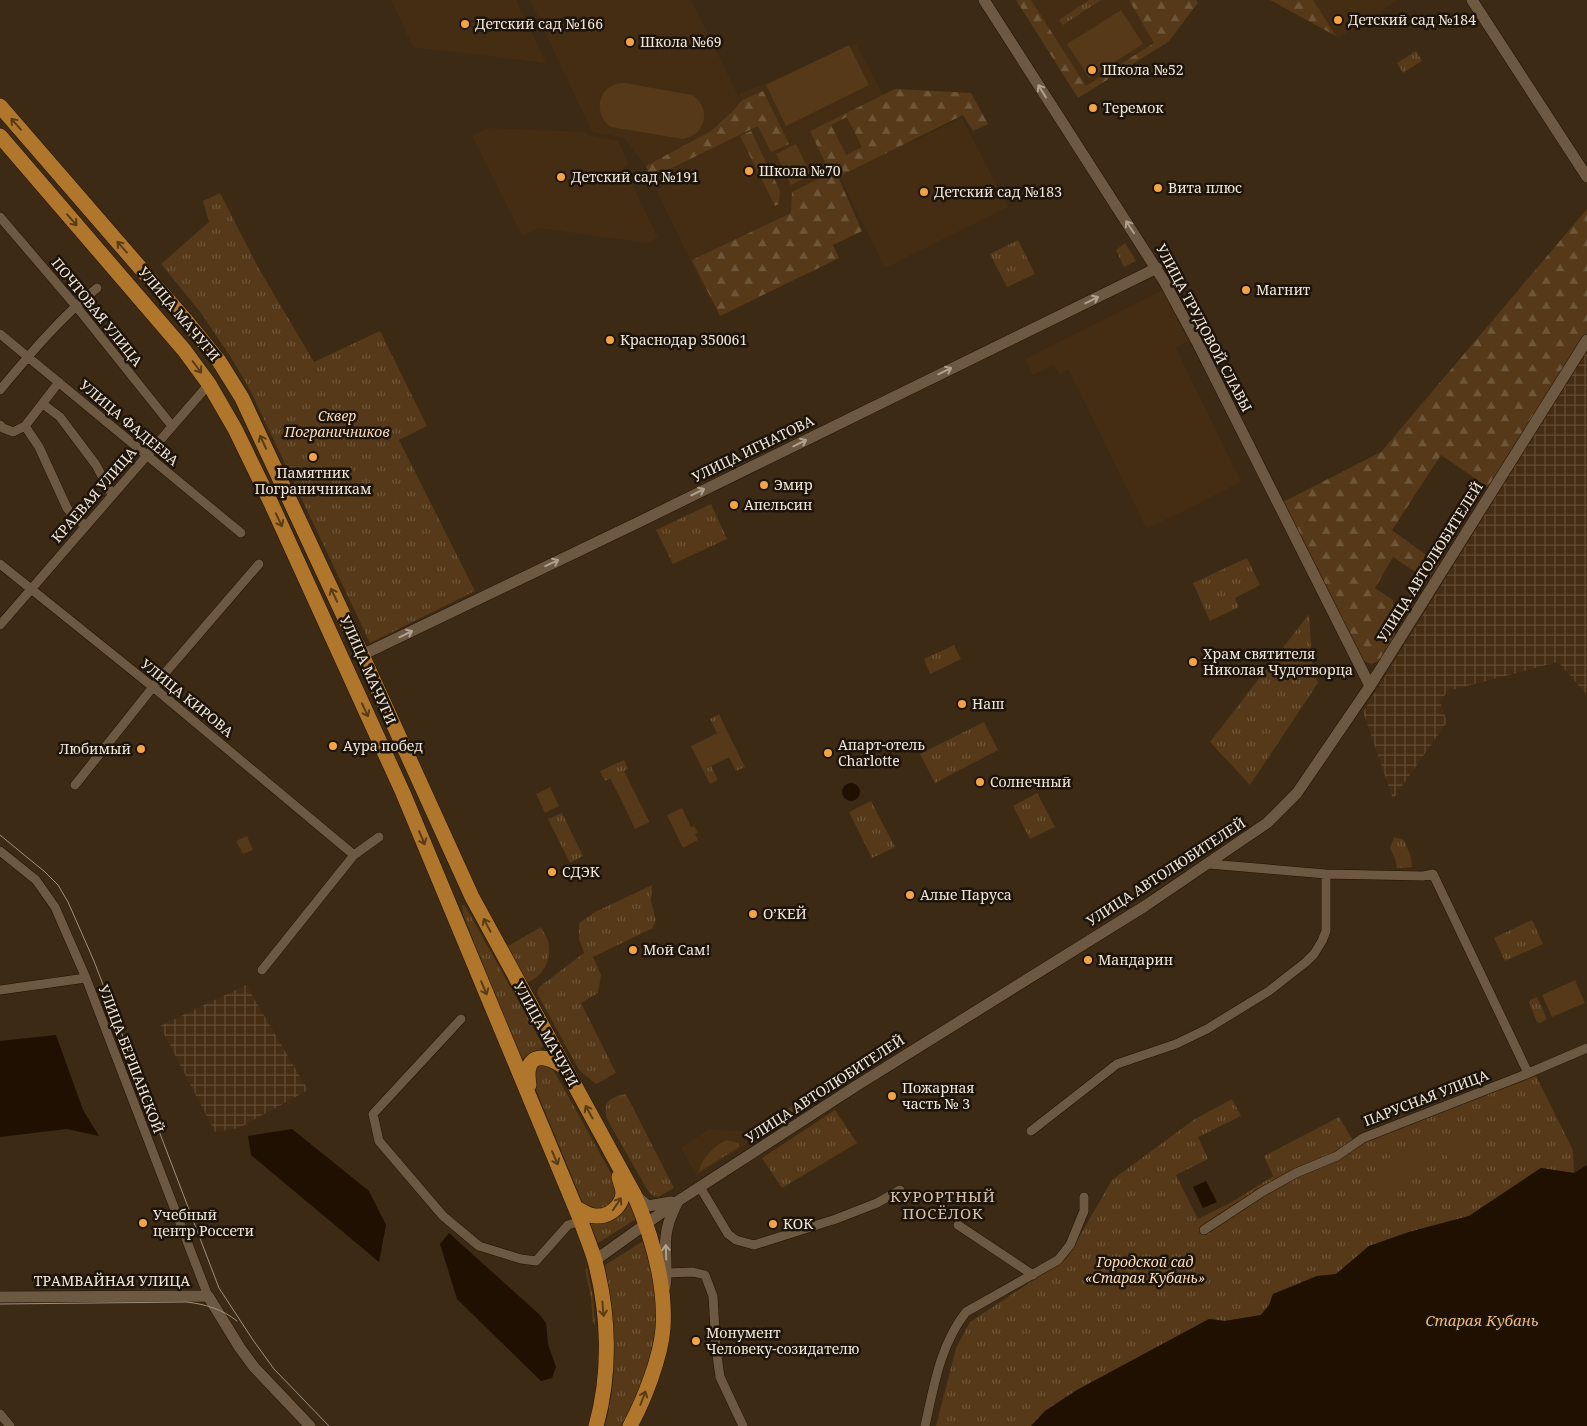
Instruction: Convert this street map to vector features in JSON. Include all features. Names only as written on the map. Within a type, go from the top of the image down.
[{"type":"main road","name":"УЛИЦА МАЧУГИ","points":[[0,106],[219,361],[253,420],[472,897],[634,1194],[646,1223],[656,1256],[662,1300],[663,1330],[654,1370],[630,1426]]},
{"type":"main road","name":"УЛИЦА МАЧУГИ","points":[[0,136],[165,327],[209,384],[235,429],[270,503],[403,793],[578,1214],[594,1261],[602,1298],[606,1361],[601,1410],[596,1426]]},
{"type":"main road","points":[[532,1104],[527,1071],[529,1063],[543,1057],[564,1066]]},
{"type":"main road","points":[[578,1214],[597,1216],[607,1214],[616,1209],[621,1200],[623,1191],[608,1147]]},
{"type":"street","name":"УЛИЦА ТРУДОВОЙ СЛАВЫ","points":[[984,0],[1157,268],[1198,344],[1370,686]]},
{"type":"street","points":[[1472,0],[1587,177]]},
{"type":"street","name":"ПОЧТОВАЯ УЛИЦА","points":[[0,217],[76,306],[172,426]]},
{"type":"street","name":"УЛИЦА ИГНАТОВА","points":[[362,655],[1157,268]]},
{"type":"street","points":[[0,390],[27,358],[76,306],[96,288]]},
{"type":"street","name":"УЛИЦА ФАДЕЕВА","points":[[0,334],[241,533]]},
{"type":"street","name":"УЛИЦА АВТОЛЮБИТЕЛЕЙ","points":[[594,1261],[678,1201],[856,1086],[1100,934],[1209,864],[1267,823],[1296,793],[1370,686],[1587,340]]},
{"type":"street","points":[[0,425],[13,432],[25,426],[59,382]]},
{"type":"street","name":"КРАЕВАЯ УЛИЦА","points":[[0,625],[209,384]]},
{"type":"street","points":[[43,404],[60,417],[96,465],[112,495]]},
{"type":"street","points":[[25,426],[39,447],[67,508],[85,526]]},
{"type":"street","name":"УЛИЦА КИРОВА","points":[[0,564],[153,687],[354,854]]},
{"type":"street","points":[[75,785],[153,687],[259,564]]},
{"type":"street","points":[[262,970],[354,854],[379,838]]},
{"type":"street","name":"УЛИЦА БЕРШАНСКОЙ","points":[[0,851],[36,880],[55,907],[86,978],[208,1296]]},
{"type":"street","points":[[1209,864],[1326,874],[1423,876],[1432,874],[1528,1074]]},
{"type":"street","points":[[1031,1131],[1117,1064],[1176,1044],[1207,1029],[1269,990],[1301,966],[1314,954],[1326,931],[1326,874]]},
{"type":"street","points":[[0,990],[86,978]]},
{"type":"street","points":[[461,1019],[373,1114],[379,1141],[443,1216],[479,1246],[521,1259],[536,1261],[578,1214]]},
{"type":"street","name":"ПАРУСНАЯ УЛИЦА","points":[[1204,1230],[1262,1192],[1296,1173],[1337,1156],[1363,1138],[1528,1074],[1587,1048]]},
{"type":"street","points":[[700,1187],[728,1234],[736,1240],[754,1246],[877,1204],[900,1190]]},
{"type":"street","points":[[634,1194],[648,1206],[678,1201]]},
{"type":"street","points":[[925,1426],[938,1367],[948,1341],[958,1323],[966,1312],[1058,1260],[1070,1245],[1084,1211],[1084,1198]]},
{"type":"street","points":[[662,1300],[667,1273],[666,1236],[670,1217],[678,1201]]},
{"type":"street","points":[[958,1225],[1033,1274]]},
{"type":"street","points":[[667,1273],[693,1272],[705,1275],[713,1296],[720,1377],[743,1426]]},
{"type":"street","name":"ТРАМВАЙНАЯ УЛИЦА","points":[[0,1297],[208,1296],[254,1367],[310,1426]]},
{"type":"street","points":[[0,1414],[10,1426]]},
{"type":"shaded area","name":"Детский сад №166","points":[[391,0],[516,0],[546,63],[413,47]]},
{"type":"shaded area","points":[[530,0],[691,0],[742,103],[739,94],[856,44],[909,143],[962,118],[1008,207],[885,268],[840,177],[862,231],[711,304],[644,164],[624,138],[592,132]]},
{"type":"shaded area","name":"Школа №52","points":[[1016,0],[1196,0],[1198,3],[1168,42],[1078,98]]},
{"type":"shaded area","name":"Детский сад №184","points":[[1280,0],[1398,0],[1339,38]]},
{"type":"shaded area","name":"Детский сад №191","points":[[488,128],[586,132],[587,135],[618,141],[629,165],[624,167],[658,238],[647,243],[539,228],[522,236],[472,136]]},
{"type":"shaded area","points":[[1163,290],[1188,341],[1176,348],[1241,482],[1146,528],[1069,370],[1059,374],[1054,365],[1033,375],[1025,359]]},
{"type":"shaded area","points":[[1587,349],[1587,695],[1558,662],[1448,691],[1440,702],[1447,722],[1393,799],[1363,712]]},
{"type":"shaded area","points":[[246,985],[308,1090],[239,1128],[215,1132],[160,1026]]},
{"type":"shaded area","points":[[709,1129],[748,1132],[747,1144],[697,1176],[681,1148]]},
{"type":"green space","points":[[1016,0],[1031,0],[1086,86],[1154,43],[1129,0],[1196,0],[1198,3],[1168,42],[1078,98]]},
{"type":"green space","points":[[1089,0],[1101,0],[1063,25],[1059,20]]},
{"type":"green space","points":[[1270,0],[1313,0],[1336,36]]},
{"type":"green space","points":[[1121,10],[1143,44],[1089,78],[1067,44]]},
{"type":"green space","points":[[849,45],[869,85],[786,126],[766,85]]},
{"type":"green space","points":[[1416,51],[1422,61],[1403,73],[1397,63]]},
{"type":"green space","points":[[625,83],[692,95],[698,100],[704,113],[701,127],[691,137],[683,139],[611,127],[601,114],[601,99],[609,87]]},
{"type":"green space","points":[[895,89],[971,93],[988,124],[973,131],[963,115],[838,177],[862,231],[833,245],[839,258],[720,316],[692,260],[791,213],[792,192],[830,173],[810,131]],"holes":[[[847,117],[862,147],[846,155],[831,125]]]},
{"type":"green space","points":[[763,91],[789,144],[771,152],[758,126],[651,178],[646,166],[711,131],[742,100]]},
{"type":"green space","points":[[751,131],[780,191],[779,204],[775,206],[740,136]]},
{"type":"green space","points":[[796,144],[811,175],[791,185],[776,154]]},
{"type":"green space","name":"Сквер Пограничников","points":[[220,193],[259,269],[314,362],[380,331],[427,426],[399,440],[475,591],[370,643],[250,390],[201,313],[161,264],[209,222],[203,201]]},
{"type":"green space","points":[[1587,209],[1587,334],[1489,488],[1441,455],[1392,530],[1440,565],[1430,575],[1423,577],[1393,557],[1375,588],[1393,600],[1395,636],[1379,661],[1371,664],[1362,660],[1283,502],[1381,452]]},
{"type":"green space","points":[[1018,240],[1035,274],[1007,287],[990,254]]},
{"type":"green space","points":[[1125,243],[1136,261],[1124,267],[1116,250]]},
{"type":"green space","points":[[711,504],[727,539],[673,564],[656,530]]},
{"type":"green space","points":[[1247,558],[1260,585],[1235,598],[1239,607],[1210,621],[1193,583]]},
{"type":"green space","points":[[1413,591],[1420,591],[1407,611],[1405,602]]},
{"type":"green space","points":[[1309,614],[1312,662],[1318,683],[1250,785],[1210,742]]},
{"type":"green space","points":[[954,645],[961,659],[930,674],[924,659]]},
{"type":"green space","points":[[719,714],[726,729],[717,733],[710,719]]},
{"type":"green space","points":[[984,722],[998,750],[935,783],[920,754]]},
{"type":"green space","points":[[726,729],[738,753],[703,770],[691,746]]},
{"type":"green space","points":[[738,753],[745,767],[736,771],[729,757]]},
{"type":"green space","points":[[624,760],[628,769],[605,781],[600,771]]},
{"type":"green space","points":[[711,766],[718,780],[710,784],[703,770]]},
{"type":"green space","points":[[624,771],[643,809],[629,816],[610,778]]},
{"type":"green space","points":[[550,787],[559,806],[545,813],[536,794]]},
{"type":"green space","points":[[1037,793],[1055,827],[1030,839],[1013,806]]},
{"type":"green space","points":[[871,801],[895,847],[872,858],[849,812]]},
{"type":"green space","points":[[682,808],[691,827],[694,826],[698,833],[695,834],[698,840],[683,848],[667,815]]},
{"type":"green space","points":[[643,809],[649,822],[635,829],[629,816]]},
{"type":"green space","points":[[562,813],[583,856],[570,863],[548,819]]},
{"type":"green space","points":[[247,836],[253,850],[243,854],[236,841]]},
{"type":"green space","points":[[1394,837],[1404,840],[1411,857],[1412,867],[1397,868],[1390,848]]},
{"type":"green space","points":[[652,885],[651,901],[656,920],[653,928],[593,957],[601,975],[598,993],[581,1003],[616,1073],[596,1084],[579,1070],[537,993],[539,987],[584,953],[579,939],[579,923],[595,912]]},
{"type":"green space","points":[[462,905],[464,905],[469,913],[543,1045],[540,1050],[534,1051],[522,1059],[519,1056],[463,914]]},
{"type":"green space","points":[[1532,920],[1543,944],[1505,961],[1494,938]]},
{"type":"green space","points":[[541,927],[549,944],[547,964],[536,978],[526,983],[507,950],[508,946]]},
{"type":"green space","points":[[1575,980],[1585,1003],[1552,1017],[1542,995]]},
{"type":"green space","points":[[1537,997],[1547,1019],[1540,1023],[1537,1022],[1529,1003],[1530,1000]]},
{"type":"green space","points":[[540,1063],[550,1065],[617,1184],[615,1200],[604,1208],[594,1209],[584,1206],[533,1082],[534,1067]]},
{"type":"green space","name":"Городской сад «Старая Кубань»","points":[[1536,1076],[1573,1150],[1574,1173],[1541,1168],[1469,1216],[1409,1232],[1369,1246],[1336,1275],[1317,1276],[1269,1305],[1261,1315],[1225,1321],[1209,1319],[1077,1390],[1045,1411],[1031,1426],[936,1426],[956,1348],[970,1322],[1067,1258],[1112,1180],[1195,1119],[1232,1099],[1241,1116],[1198,1137],[1208,1159],[1176,1175],[1198,1219],[1230,1203],[1273,1176],[1264,1156],[1339,1117],[1355,1144]]},
{"type":"green space","points":[[843,1077],[845,1080],[841,1085],[786,1117],[784,1115],[786,1110]]},
{"type":"green space","points":[[626,1094],[674,1188],[658,1197],[648,1191],[607,1119],[606,1108],[609,1101]]},
{"type":"green space","points":[[835,1110],[857,1143],[782,1188],[762,1158]]},
{"type":"green space","points":[[1468,1128],[1477,1147],[1449,1161],[1440,1141]]},
{"type":"green space","points":[[726,1140],[738,1143],[739,1147],[699,1172],[702,1162],[709,1153]]},
{"type":"green space","points":[[1416,1146],[1428,1171],[1385,1190],[1374,1165]]},
{"type":"green space","points":[[626,1196],[636,1219],[598,1243],[588,1218]]},
{"type":"green space","points":[[645,1240],[655,1289],[656,1307],[653,1343],[637,1394],[621,1426],[605,1426],[613,1385],[614,1345],[605,1265]]},
{"type":"green space","points":[[587,1268],[593,1298],[595,1325],[593,1323],[591,1297],[585,1270]]},
{"type":"water","points":[[851,783],[857,786],[860,792],[857,798],[851,801],[845,798],[842,792],[845,786]]},
{"type":"water","points":[[56,1035],[83,1110],[99,1136],[67,1129],[0,1137],[0,1041]]},
{"type":"water","points":[[292,1129],[369,1191],[386,1225],[379,1262],[251,1155],[248,1136]]},
{"type":"water","name":"Старая Кубань","points":[[1587,1165],[1587,1426],[1031,1426],[1045,1411],[1077,1390],[1209,1319],[1225,1321],[1261,1315],[1269,1305],[1273,1294],[1317,1276],[1336,1274],[1369,1246],[1409,1232],[1469,1216],[1541,1168],[1574,1173]]},
{"type":"water","points":[[1206,1181],[1217,1202],[1203,1208],[1193,1187]]},
{"type":"water","points":[[449,1233],[540,1315],[546,1323],[548,1344],[556,1367],[552,1378],[541,1381],[457,1299],[440,1244]]},
{"type":"tram line","points":[[0,835],[45,872],[58,885],[68,902],[94,961],[219,1288],[274,1369],[329,1426]]},
{"type":"tram line","points":[[0,1304],[186,1302],[213,1308],[237,1321]]},
{"type":"place","name":"Детский сад №184","points":[[1338,20]]},
{"type":"place","name":"Детский сад №166","points":[[465,24]]},
{"type":"place","name":"Школа №69","points":[[630,42]]},
{"type":"place","name":"Школа №52","points":[[1092,70]]},
{"type":"place","name":"Теремок","points":[[1093,108]]},
{"type":"place","name":"Школа №70","points":[[749,171]]},
{"type":"place","name":"Детский сад №191","points":[[561,177]]},
{"type":"place","name":"Вита плюс","points":[[1158,188]]},
{"type":"place","name":"Детский сад №183","points":[[924,192]]},
{"type":"place","name":"Магнит","points":[[1246,290]]},
{"type":"place","name":"Краснодар 350061","points":[[610,340]]},
{"type":"place","name":"Памятник Пограничникам","points":[[313,457]]},
{"type":"place","name":"Эмир","points":[[764,485]]},
{"type":"place","name":"Апельсин","points":[[734,505]]},
{"type":"place","name":"Храм святителя Николая Чудотворца","points":[[1193,662]]},
{"type":"place","name":"Наш","points":[[962,704]]},
{"type":"place","name":"Аура побед","points":[[333,746]]},
{"type":"place","name":"Любимый","points":[[141,749]]},
{"type":"place","name":"Апарт-отель Charlotte","points":[[828,753]]},
{"type":"place","name":"Солнечный","points":[[980,782]]},
{"type":"place","name":"СДЭК","points":[[552,872]]},
{"type":"place","name":"Алые Паруса","points":[[910,895]]},
{"type":"place","name":"О’КЕЙ","points":[[753,914]]},
{"type":"place","name":"Мой Сам!","points":[[633,950]]},
{"type":"place","name":"Мандарин","points":[[1088,960]]},
{"type":"place","name":"Пожарная часть № 3","points":[[892,1096]]},
{"type":"place","name":"Учебный центр Россети","points":[[143,1223]]},
{"type":"place","name":"КОК","points":[[773,1224]]},
{"type":"place","name":"Монумент Человеку-созидателю","points":[[696,1341]]},
{"type":"district","name":"КУРОРТНЫЙ ПОСЁЛОК","points":[[943,1206]]}]
